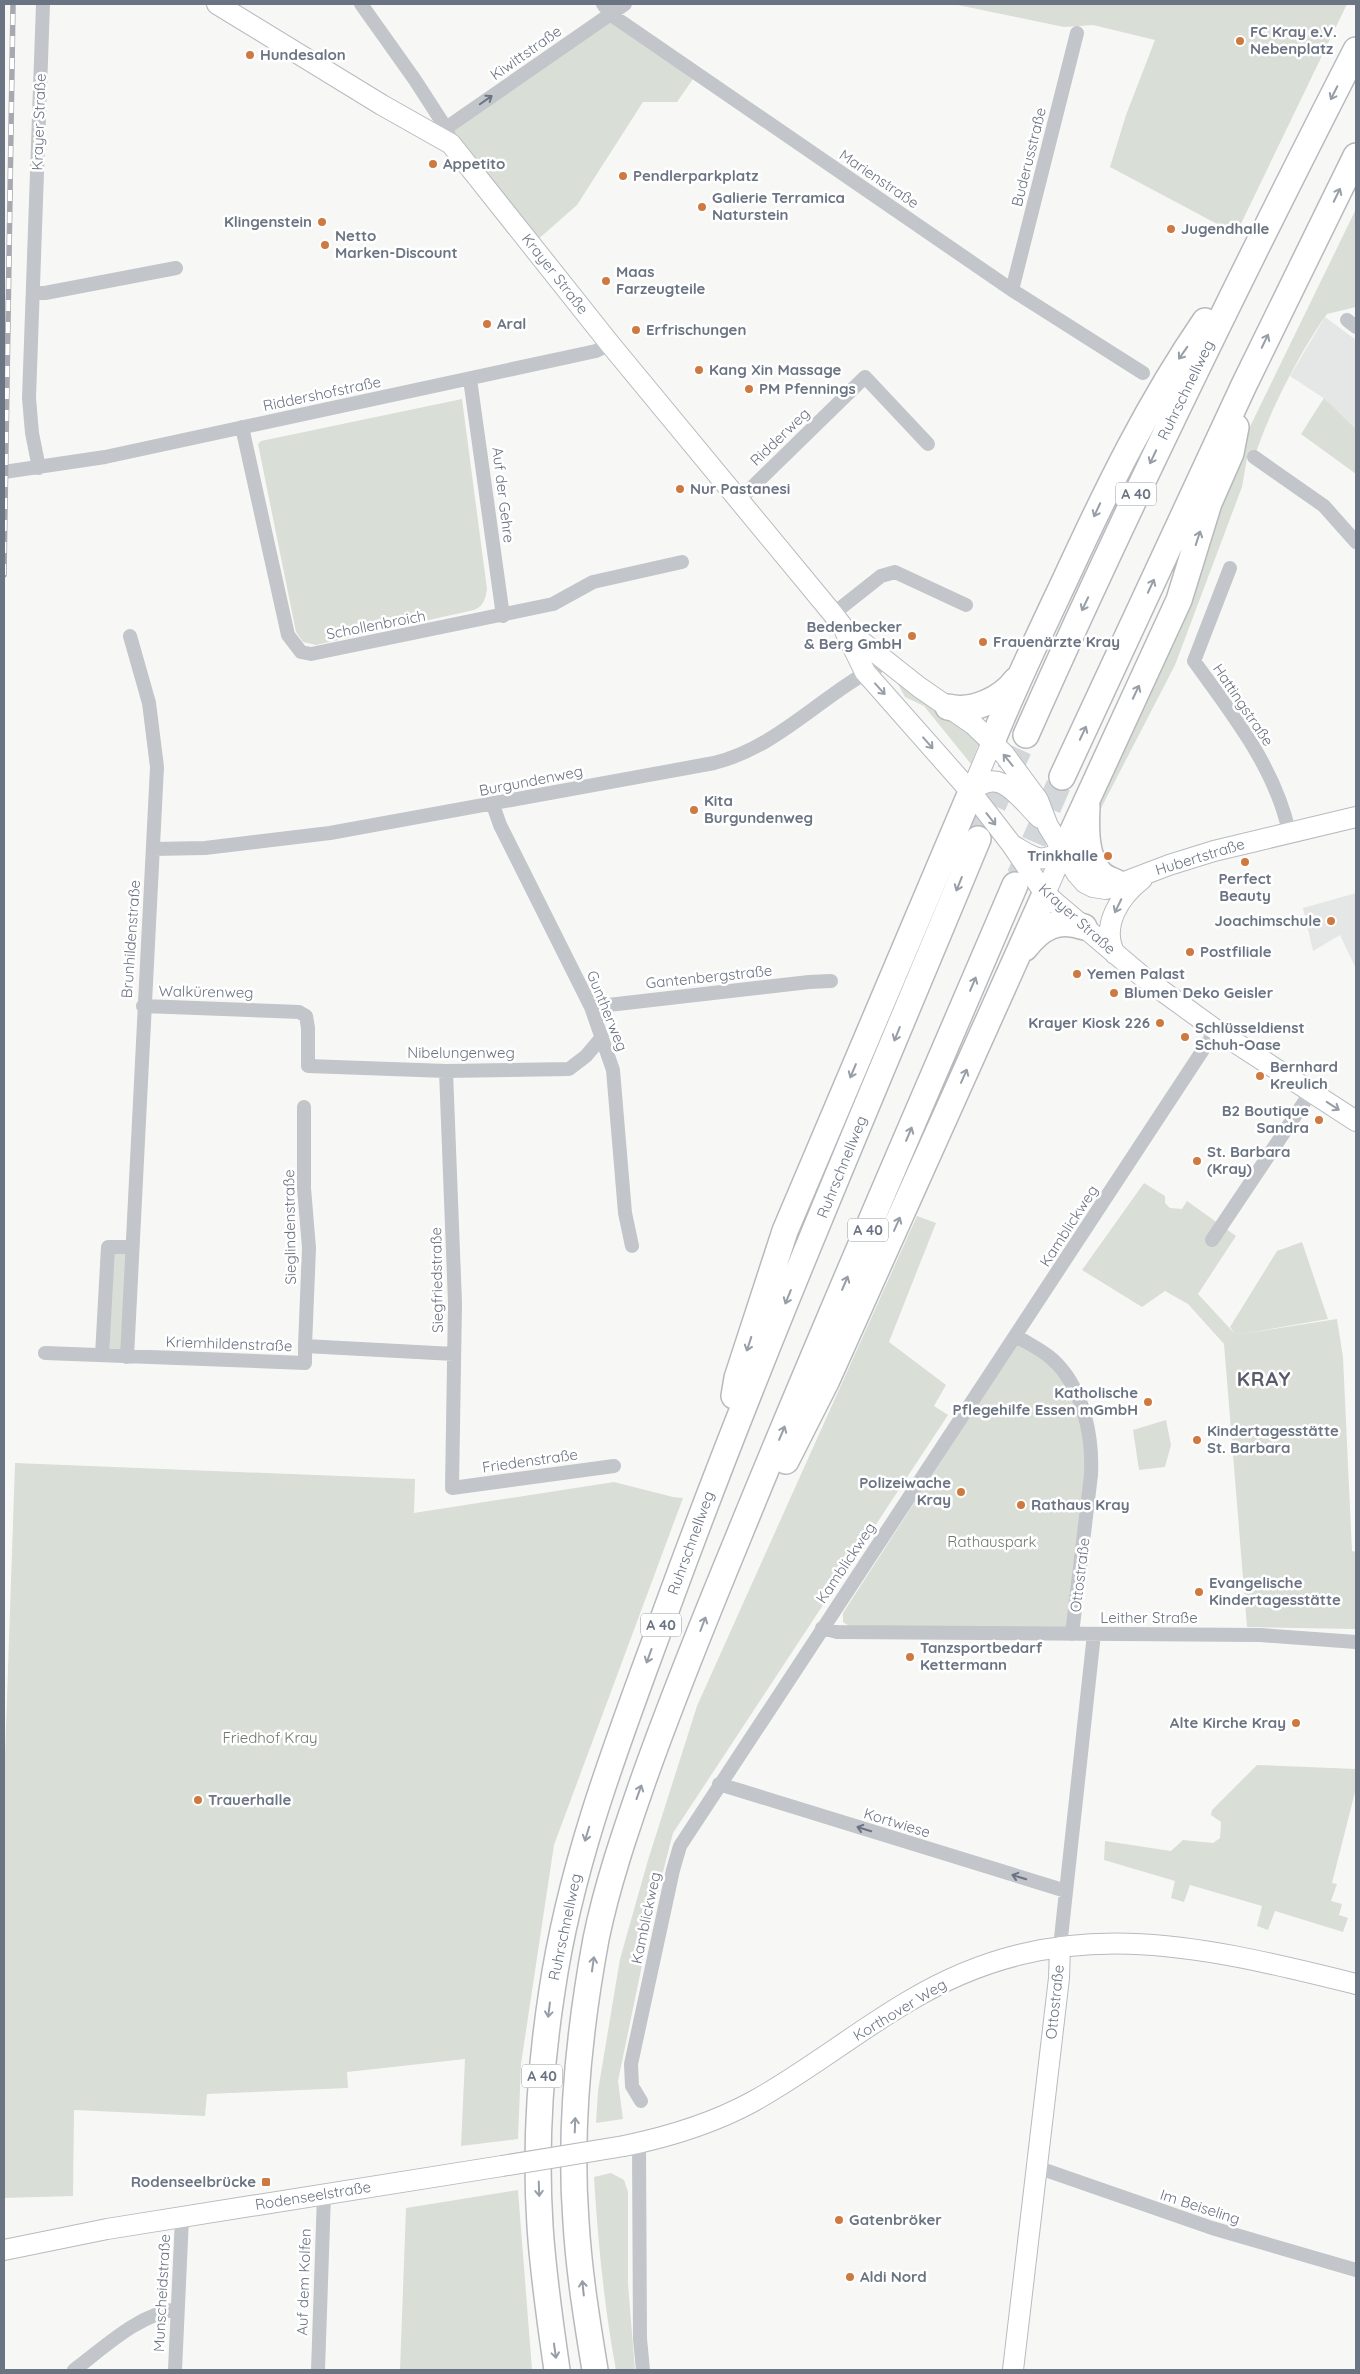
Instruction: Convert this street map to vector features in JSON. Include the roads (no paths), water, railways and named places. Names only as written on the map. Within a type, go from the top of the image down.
[{"type":"highway","name":"Ruhrschnellweg","points":[[1026,735],[1176,408],[1356,50]]},
{"type":"highway","points":[[1062,778],[1244,385],[1356,156]]},
{"type":"highway","points":[[992,742],[1023,670],[1118,466],[1172,369],[1251,256]]},
{"type":"highway","points":[[1064,850],[1178,600],[1209,503],[1231,452],[1244,385]]},
{"type":"highway","points":[[948,707],[965,708],[994,699],[1009,689],[1023,670]]},
{"type":"highway","points":[[720,1462],[737,1378],[786,1231],[971,792]]},
{"type":"highway","points":[[1088,795],[1087,825],[1089,848],[1100,872],[1119,884]]},
{"type":"highway","name":"Ruhrschnellweg","points":[[557,2370],[540,2227],[538,2164],[544,2055],[562,1931],[576,1870],[601,1788],[720,1462],[978,839]]},
{"type":"highway","name":"A 40","points":[[595,2370],[584,2302],[576,2222],[574,2172],[580,2057],[596,1939],[623,1838],[657,1743],[723,1575],[1015,885]]},
{"type":"highway","points":[[723,1575],[776,1482],[827,1380],[1045,894]]},
{"type":"highway","points":[[1009,973],[1032,938],[1044,929],[1061,922],[1084,927]]},
{"type":"main road","name":"Krayer Straße","points":[[217,4],[382,105],[449,136],[610,344],[838,621],[887,662],[974,725],[992,742],[1024,778],[1038,800],[1048,826],[1064,850]]},
{"type":"main road","name":"Krayer Straße","points":[[838,621],[865,672],[971,792],[1012,845],[1045,894],[1143,977],[1216,1030],[1356,1120]]},
{"type":"main road","points":[[971,792],[992,742]]},
{"type":"main road","points":[[971,792],[986,781],[1002,782],[1048,826]]},
{"type":"main road","name":"Hubertstraße","points":[[1064,850],[1077,874],[1085,883],[1103,890],[1214,850],[1356,817]]},
{"type":"main road","points":[[1012,845],[1040,860],[1049,858],[1064,850]]},
{"type":"main road","points":[[1045,894],[1064,850]]},
{"type":"main road","points":[[1116,954],[1109,936],[1116,910],[1127,892],[1152,872]]},
{"type":"main road","name":"Korthover Weg","points":[[631,2144],[693,2128],[755,2100],[910,2000],[944,1982],[999,1961],[1060,1947],[1129,1942],[1211,1950],[1356,1984]]},
{"type":"main road","name":"Ottostraße","points":[[1013,2370],[1060,1947]]},
{"type":"main road","name":"Rodenseelstraße","points":[[4,2250],[60,2237],[631,2144]]},
{"type":"street","name":"Krayer Straße","points":[[33,293],[43,4]]},
{"type":"street","points":[[361,4],[415,80],[449,136]]},
{"type":"street","name":"Kiwittstraße","points":[[449,136],[607,9],[624,4]]},
{"type":"street","name":"Marienstraße","points":[[607,9],[1012,290],[1143,373]]},
{"type":"street","name":"Buderusstraße","points":[[1012,290],[1077,32]]},
{"type":"street","points":[[40,468],[32,433],[29,398],[33,293],[45,293],[176,268]]},
{"type":"street","name":"Riddershofstraße","points":[[4,472],[105,457],[596,351],[610,344]]},
{"type":"street","name":"Ridderweg","points":[[738,500],[865,377],[928,444]]},
{"type":"street","name":"Auf der Gehre","points":[[470,379],[503,616]]},
{"type":"street","name":"Schollenbroich","points":[[242,427],[288,635],[301,652],[311,654],[503,616],[553,604],[593,582],[682,562]]},
{"type":"street","points":[[1254,457],[1324,506],[1356,542]]},
{"type":"street","name":"Hattingstraße","points":[[1230,568],[1194,661],[1234,717],[1267,770],[1283,803],[1289,832]]},
{"type":"street","points":[[838,621],[881,576],[895,572],[966,605]]},
{"type":"street","name":"Brunhildenstraße","points":[[127,1356],[143,1006],[157,766],[149,703],[130,636]]},
{"type":"street","name":"Burgundenweg","points":[[153,849],[205,848],[307,837],[493,805],[724,761],[764,744],[865,672],[887,662]]},
{"type":"street","name":"Guntherweg","points":[[493,805],[500,825],[591,1007],[602,1037],[612,1070],[626,1213],[632,1246]]},
{"type":"street","name":"Gantenbergstraße","points":[[591,1007],[831,981]]},
{"type":"street","name":"Walkürenweg","points":[[143,1006],[299,1012],[306,1016],[308,1028],[308,1066]]},
{"type":"street","name":"Kamblickweg","points":[[641,2101],[632,2086],[632,2064],[673,1870],[680,1846],[1216,1030]]},
{"type":"street","name":"Nibelungenweg","points":[[308,1066],[446,1071],[569,1069],[586,1056],[602,1037]]},
{"type":"street","name":"Siegfriedstraße","points":[[446,1071],[455,1303],[452,1488]]},
{"type":"street","points":[[1212,1240],[1311,1092]]},
{"type":"street","name":"Sieglindenstraße","points":[[304,1107],[304,1188],[309,1248],[305,1346]]},
{"type":"street","points":[[102,1355],[108,1247],[131,1248]]},
{"type":"street","name":"Ottostraße","points":[[1016,1336],[1052,1359],[1076,1391],[1089,1433],[1092,1454],[1091,1475],[1072,1634]]},
{"type":"street","name":"Kriemhildenstraße","points":[[45,1353],[305,1363],[305,1346],[454,1354]]},
{"type":"street","name":"Friedenstraße","points":[[452,1488],[614,1466]]},
{"type":"street","name":"Leither Straße","points":[[822,1628],[837,1632],[1260,1635],[1356,1642]]},
{"type":"street","name":"Ottostraße","points":[[1060,1947],[1094,1634]]},
{"type":"street","name":"Kortwiese","points":[[719,1784],[1066,1890]]},
{"type":"street","points":[[631,2144],[643,2370]]},
{"type":"street","name":"Im Beiseling","points":[[1036,2169],[1048,2171],[1212,2228],[1356,2270]]},
{"type":"street","name":"Auf dem Kolfen","points":[[318,2370],[324,2195]]},
{"type":"street","name":"Munscheidstraße","points":[[175,2370],[182,2218]]},
{"type":"street","points":[[74,2370],[143,2320],[162,2311],[177,2309]]},
{"type":"tunnel","points":[[978,839],[1026,735]]},
{"type":"tunnel","points":[[1019,876],[1062,777]]},
{"type":"railway","points":[[4,575],[13,4]]},
{"type":"place","name":"FC Kray e.V. Nebenplatz","points":[[1240,41]]},
{"type":"place","name":"Hundesalon","points":[[250,55]]},
{"type":"place","name":"Appetito","points":[[433,164]]},
{"type":"place","name":"Pendlerparkplatz","points":[[623,176]]},
{"type":"place","name":"Galierie Terramica Naturstein","points":[[702,207]]},
{"type":"place","name":"Klingenstein","points":[[322,222]]},
{"type":"place","name":"Jugendhalle","points":[[1171,229]]},
{"type":"place","name":"Netto Marken-Discount","points":[[325,245]]},
{"type":"place","name":"Maas Farzeugteile","points":[[606,281]]},
{"type":"place","name":"Aral","points":[[487,324]]},
{"type":"place","name":"Erfrischungen","points":[[636,330]]},
{"type":"place","name":"Kang Xin Massage","points":[[699,370]]},
{"type":"place","name":"PM Pfennings","points":[[749,389]]},
{"type":"place","name":"Nur Pastanesi","points":[[680,489]]},
{"type":"place","name":"Bedenbecker & Berg GmbH","points":[[912,636]]},
{"type":"place","name":"Frauenärzte Kray","points":[[983,642]]},
{"type":"place","name":"Kita Burgundenweg","points":[[694,810]]},
{"type":"place","name":"Trinkhalle","points":[[1108,856]]},
{"type":"place","name":"Perfect Beauty","points":[[1245,862]]},
{"type":"place","name":"Joachimschule","points":[[1331,921]]},
{"type":"place","name":"Postfiliale","points":[[1190,952]]},
{"type":"place","name":"Yemen Palast","points":[[1077,974]]},
{"type":"place","name":"Blumen Deko Geisler","points":[[1114,993]]},
{"type":"place","name":"Krayer Kiosk 226","points":[[1160,1023]]},
{"type":"place","name":"Schlüsseldienst Schuh-Oase","points":[[1185,1037]]},
{"type":"place","name":"Bernhard Kreulich","points":[[1260,1076]]},
{"type":"place","name":"B2 Boutique Sandra","points":[[1319,1120]]},
{"type":"place","name":"St. Barbara (Kray)","points":[[1197,1161]]},
{"type":"place","name":"Katholische Pflegehilfe Essen mGmbH","points":[[1148,1402]]},
{"type":"place","name":"Kindertagesstätte St. Barbara","points":[[1197,1440]]},
{"type":"place","name":"Polizeiwache Kray","points":[[961,1492]]},
{"type":"place","name":"Rathaus Kray","points":[[1021,1505]]},
{"type":"place","name":"Evangelische Kindertagesstätte","points":[[1199,1592]]},
{"type":"place","name":"Tanzsportbedarf Kettermann","points":[[910,1657]]},
{"type":"place","name":"Alte Kirche Kray","points":[[1296,1723]]},
{"type":"place","name":"Trauerhalle","points":[[198,1800]]},
{"type":"place","name":"Rodenseelbrücke","points":[[266,2182]]},
{"type":"place","name":"Gatenbröker","points":[[839,2220]]},
{"type":"place","name":"Aldi Nord","points":[[850,2277]]},
{"type":"district","name":"KRAY","points":[[1264,1379]]},
{"type":"park label","name":"Rathauspark","points":[[992,1542]]},
{"type":"park label","name":"Friedhof Kray","points":[[270,1738]]}]
